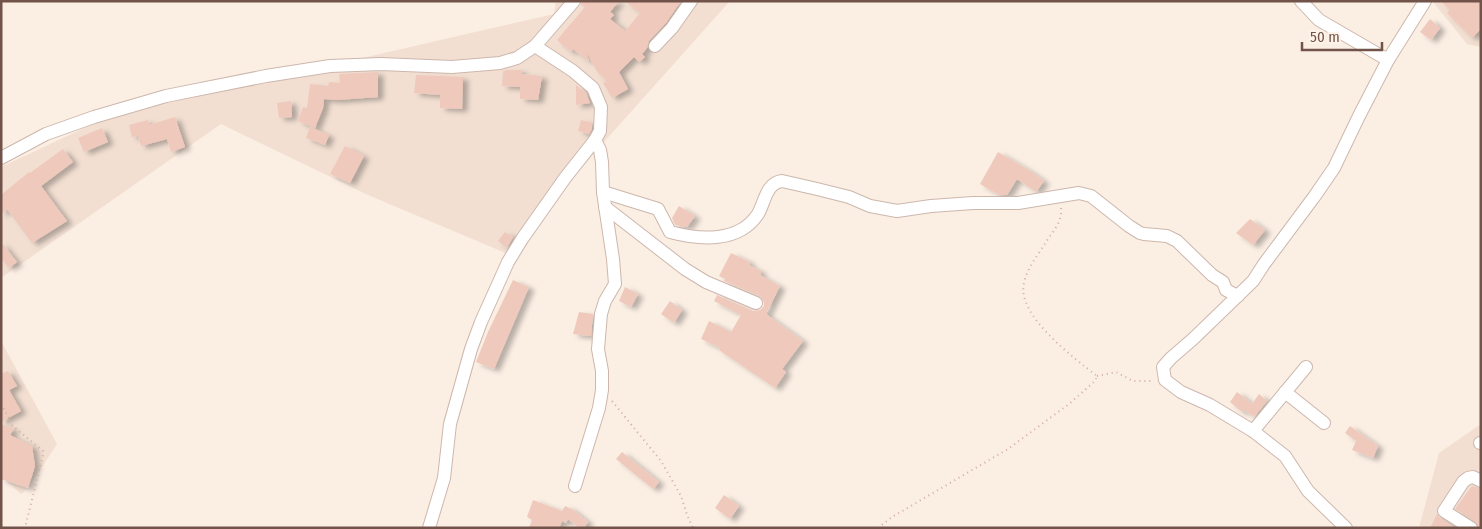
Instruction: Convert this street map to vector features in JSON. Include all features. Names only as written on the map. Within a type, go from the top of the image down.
[{"type":"street","points":[[1,158],[46,134],[166,96],[266,76],[330,66],[381,64],[452,68],[500,63],[517,58],[535,46],[574,1]]},
{"type":"street","points":[[655,46],[672,28],[691,1]]},
{"type":"street","points":[[1301,1],[1318,20],[1388,60]]},
{"type":"street","points":[[1346,528],[1308,491],[1285,456],[1253,431],[1210,405],[1181,392],[1165,380],[1163,367],[1253,281],[1334,168],[1388,60],[1425,1]]},
{"type":"street","points":[[429,528],[444,478],[450,424],[482,322],[508,262],[522,239],[600,131],[601,107],[593,88],[573,71],[535,46]]},
{"type":"street","points":[[575,486],[592,433],[602,390],[602,371],[598,349],[601,314],[605,301],[615,284],[603,192],[602,162],[600,150],[595,140]]},
{"type":"street","points":[[603,192],[658,209],[670,232],[687,236],[713,237],[734,234],[748,225],[758,213],[769,189],[776,182],[782,181],[817,188],[849,197],[870,206],[897,211],[965,203],[1018,203],[1079,193],[1091,196],[1140,233],[1172,238],[1223,282],[1226,290],[1238,296]]},
{"type":"street","points":[[605,206],[685,269],[706,282],[756,303]]},
{"type":"street","points":[[1253,431],[1306,367]]},
{"type":"street","points":[[1285,392],[1324,422]]},
{"type":"street","points":[[1471,528],[1444,511],[1466,480],[1473,477],[1481,481]]},
{"type":"path","points":[[1059,196],[1061,220],[1028,271],[1023,296],[1037,323],[1096,376]]},
{"type":"path","points":[[1096,376],[1116,372],[1133,381],[1165,380]]},
{"type":"path","points":[[878,528],[892,517],[1008,449],[1075,399],[1093,384],[1096,376]]},
{"type":"path","points":[[602,390],[661,461],[681,496],[693,528]]},
{"type":"path","points":[[1,404],[9,418],[8,422],[43,451],[25,528]]},
{"type":"shaded area","points":[[556,1],[730,1],[604,142],[508,254],[368,195],[221,124],[1,278],[1,167],[110,116],[554,14]]},
{"type":"shaded area","points":[[1435,1],[1481,1],[1481,47],[1467,44],[1434,3]]},
{"type":"shaded area","points":[[1,341],[57,444],[28,488],[21,494],[1,476]]},
{"type":"shaded area","points":[[1481,424],[1481,528],[1419,528],[1439,453]]},
{"type":"building","points":[[582,1],[619,1],[610,12],[614,15],[610,19],[625,31],[640,13],[625,1],[681,1],[666,23],[649,41],[647,48],[642,54],[645,57],[639,62],[634,57],[619,72],[628,89],[612,98],[603,83],[607,81],[598,73],[587,53],[589,62],[573,49],[571,52],[557,40],[585,7],[581,5]]},
{"type":"building","points":[[1441,1],[1481,1],[1481,29],[1472,38],[1447,13],[1450,10]]},
{"type":"building","points":[[1430,19],[1440,28],[1431,40],[1420,32]]},
{"type":"building","points":[[522,70],[521,74],[542,76],[538,100],[520,99],[520,87],[502,86],[503,71]]},
{"type":"building","points":[[378,72],[378,97],[324,99],[323,108],[315,128],[298,121],[303,107],[307,108],[310,84],[328,86],[329,82],[340,83],[339,74]]},
{"type":"building","points":[[416,75],[463,77],[462,109],[440,108],[440,95],[414,93]]},
{"type":"building","points":[[576,85],[586,93],[590,103],[576,105]]},
{"type":"building","points":[[291,101],[292,117],[279,118],[277,103]]},
{"type":"building","points":[[175,117],[185,147],[171,152],[167,139],[141,146],[138,136],[132,137],[129,125],[148,120],[149,125]]},
{"type":"building","points":[[581,120],[592,123],[592,129],[589,134],[578,131]]},
{"type":"building","points":[[310,127],[329,135],[325,145],[306,138]]},
{"type":"building","points":[[102,128],[108,142],[84,152],[78,138]]},
{"type":"building","points":[[345,146],[364,156],[350,183],[330,174]]},
{"type":"building","points":[[63,149],[73,162],[41,186],[67,221],[32,243],[7,209],[1,214],[1,195],[29,172]]},
{"type":"building","points":[[998,152],[1044,181],[1036,192],[1017,179],[1007,195],[999,195],[980,184]]},
{"type":"building","points":[[679,206],[695,216],[687,227],[675,225],[672,218]]},
{"type":"building","points":[[1250,219],[1265,230],[1253,245],[1236,233]]},
{"type":"building","points":[[505,232],[513,237],[507,248],[498,241]]},
{"type":"building","points":[[1,242],[17,262],[9,268],[1,258]]},
{"type":"building","points":[[731,253],[750,262],[749,265],[761,271],[760,275],[780,286],[766,314],[803,341],[782,369],[786,372],[775,388],[719,350],[720,348],[701,339],[709,321],[731,332],[741,315],[714,301],[717,295],[753,311],[760,310],[764,306],[760,296],[724,281],[725,279],[719,276]]},
{"type":"building","points":[[513,280],[529,287],[494,369],[476,362]]},
{"type":"building","points":[[625,287],[638,294],[631,307],[619,301]]},
{"type":"building","points":[[670,301],[682,310],[674,323],[661,314]]},
{"type":"building","points":[[579,312],[593,314],[591,336],[573,334]]},
{"type":"building","points":[[8,371],[17,386],[9,390],[21,411],[1,422],[1,374]]},
{"type":"building","points":[[1237,392],[1252,404],[1259,394],[1267,401],[1254,417],[1244,410],[1242,412],[1230,402]]},
{"type":"building","points":[[1,424],[14,429],[10,435],[32,446],[35,466],[28,488],[1,479]]},
{"type":"building","points":[[1350,426],[1378,446],[1373,458],[1352,450],[1356,441],[1345,433]]},
{"type":"building","points":[[622,452],[659,482],[653,489],[616,459]]},
{"type":"building","points":[[1472,486],[1481,489],[1481,528],[1479,528],[1475,521],[1455,509]]},
{"type":"building","points":[[724,495],[739,506],[730,519],[715,508]]},
{"type":"building","points":[[533,500],[562,511],[565,506],[572,509],[588,522],[584,528],[579,528],[568,519],[566,523],[562,521],[559,528],[529,528],[532,520],[527,517]]},
{"type":"building","points":[[1437,514],[1440,518],[1455,528],[1430,528]]}]
